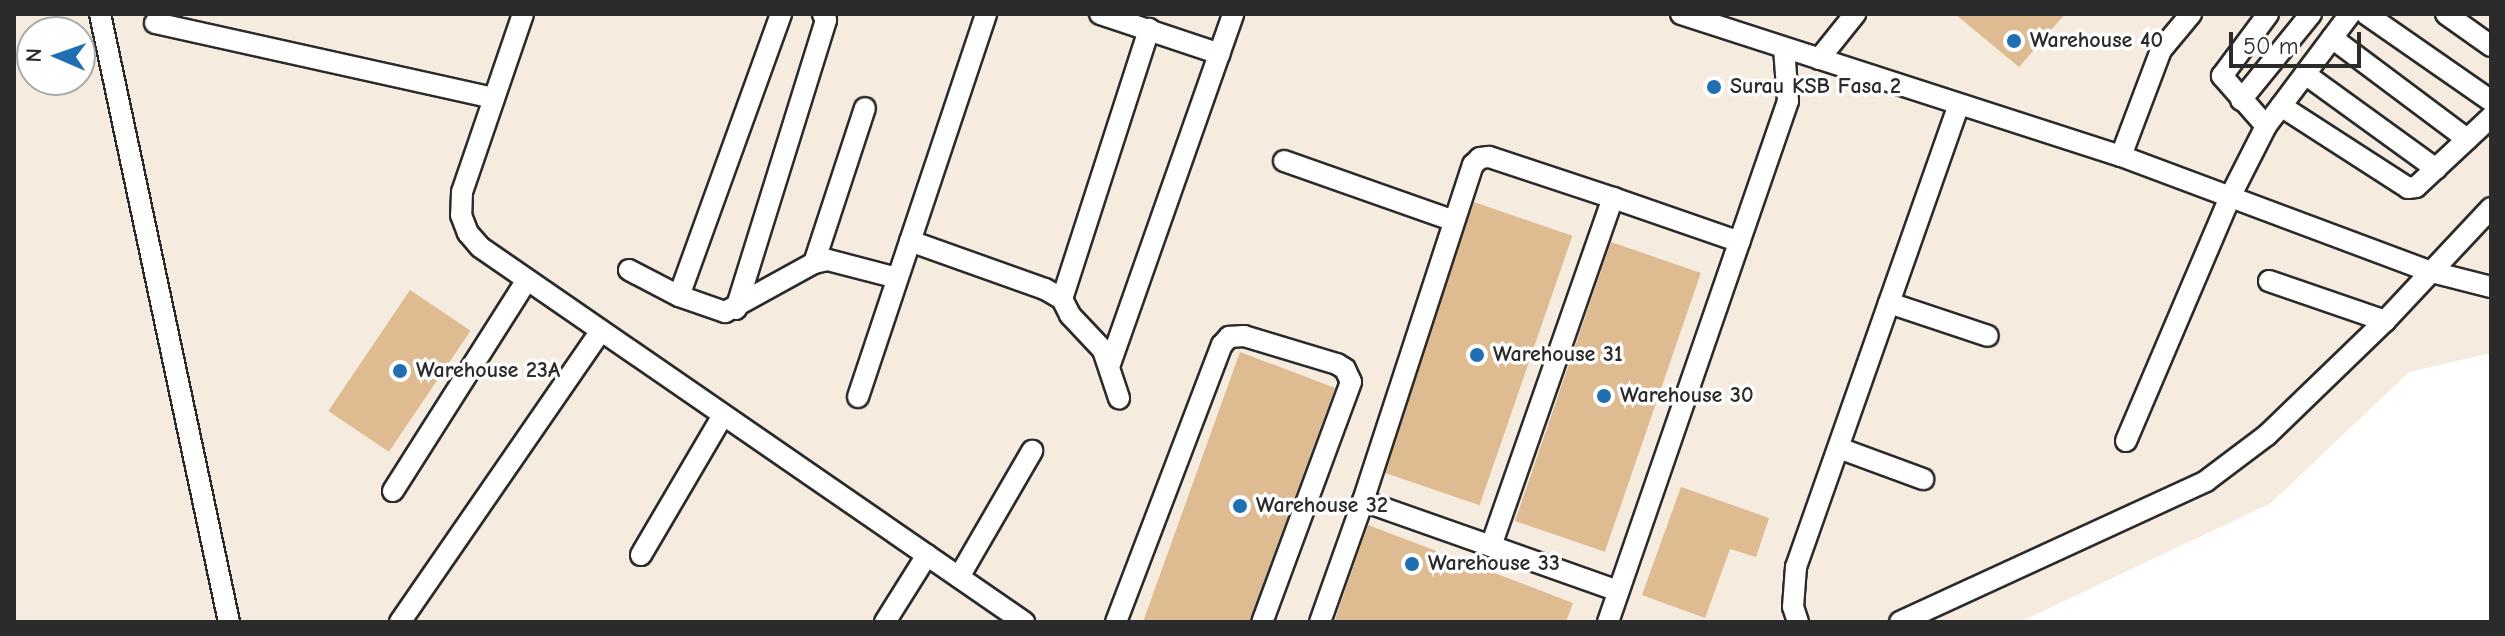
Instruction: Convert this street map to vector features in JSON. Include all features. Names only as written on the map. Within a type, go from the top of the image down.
[{"type":"street","points":[[100,14],[229,622]]},
{"type":"street","points":[[523,14],[462,192],[461,215],[468,233],[480,247],[527,280],[1024,622]]},
{"type":"street","points":[[679,296],[781,14]]},
{"type":"street","points":[[736,309],[826,20],[823,14]]},
{"type":"street","points":[[858,397],[986,14]]},
{"type":"street","points":[[1100,14],[1157,25],[1220,54]]},
{"type":"street","points":[[1110,364],[1233,14]]},
{"type":"street","points":[[1681,14],[1735,22],[1784,48],[2121,156],[2428,271],[2491,287]]},
{"type":"street","points":[[1819,59],[1855,14]]},
{"type":"street","points":[[2121,156],[2161,50],[2191,14]]},
{"type":"street","points":[[2266,126],[2224,82],[2223,70],[2268,14]]},
{"type":"street","points":[[2241,100],[2311,14]]},
{"type":"street","points":[[2126,441],[2230,197],[2266,126],[2350,14]]},
{"type":"street","points":[[2366,14],[2491,101]]},
{"type":"street","points":[[2446,14],[2491,46]]},
{"type":"street","points":[[155,23],[494,98]]},
{"type":"street","points":[[1062,299],[1157,25]]},
{"type":"street","points":[[2332,38],[2467,139]]},
{"type":"street","points":[[1608,622],[1788,101],[1784,48]]},
{"type":"street","points":[[2305,74],[2436,169]]},
{"type":"street","points":[[1798,622],[1793,607],[1796,567],[1959,105]]},
{"type":"street","points":[[2281,106],[2401,187],[2416,187],[2491,117]]},
{"type":"street","points":[[814,263],[865,108]]},
{"type":"street","points":[[1320,622],[1473,165],[1480,158],[1489,157],[1740,242]]},
{"type":"street","points":[[1284,161],[1454,221]]},
{"type":"street","points":[[1491,546],[1613,198]]},
{"type":"street","points":[[1900,622],[2206,481],[2267,435],[2385,321],[2428,271],[2491,208]]},
{"type":"street","points":[[910,241],[1045,289],[1062,299],[1110,364],[1119,398]]},
{"type":"street","points":[[629,270],[679,296],[725,312],[736,309],[814,263],[828,260],[897,278]]},
{"type":"street","points":[[393,491],[527,280]]},
{"type":"street","points":[[2269,281],[2385,321]]},
{"type":"street","points":[[1889,303],[1988,336]]},
{"type":"street","points":[[400,622],[601,331]]},
{"type":"street","points":[[1116,622],[1222,345],[1229,337],[1244,336],[1337,364],[1345,369],[1351,382],[1262,622]]},
{"type":"street","points":[[641,555],[723,415]]},
{"type":"street","points":[[1839,448],[1923,479]]},
{"type":"street","points":[[959,577],[1032,451]]},
{"type":"street","points":[[1363,501],[1618,591]]},
{"type":"street","points":[[885,622],[927,555]]},
{"type":"shaded area","points":[[14,14],[2491,14],[2491,353],[2409,372],[2271,503],[2020,622],[14,622]]},
{"type":"building","name":"Warehouse 40","points":[[1955,14],[2065,14],[2019,67]]},
{"type":"building","name":"Warehouse 31","points":[[1474,202],[1572,236],[1480,505],[1381,471]]},
{"type":"building","name":"Warehouse 30","points":[[1611,242],[1701,273],[1605,552],[1515,521]]},
{"type":"building","name":"Warehouse 23A","points":[[410,290],[471,331],[389,452],[328,411]]},
{"type":"building","name":"Warehouse 32","points":[[1240,352],[1335,388],[1249,622],[1143,622]]},
{"type":"building","points":[[1681,487],[1769,518],[1756,557],[1730,549],[1705,618],[1642,595]]},
{"type":"building","name":"Warehouse 33","points":[[1368,525],[1573,603],[1566,622],[1334,622]]},
{"type":"place","name":"Warehouse 40","points":[[2014,41]]},
{"type":"place","name":"Surau KSB Fasa 2","points":[[1714,87]]},
{"type":"place","name":"Warehouse 31","points":[[1477,355]]},
{"type":"place","name":"Warehouse 23A","points":[[400,371]]},
{"type":"place","name":"Warehouse 30","points":[[1604,396]]},
{"type":"place","name":"Warehouse 32","points":[[1240,506]]},
{"type":"place","name":"Warehouse 33","points":[[1412,564]]}]
